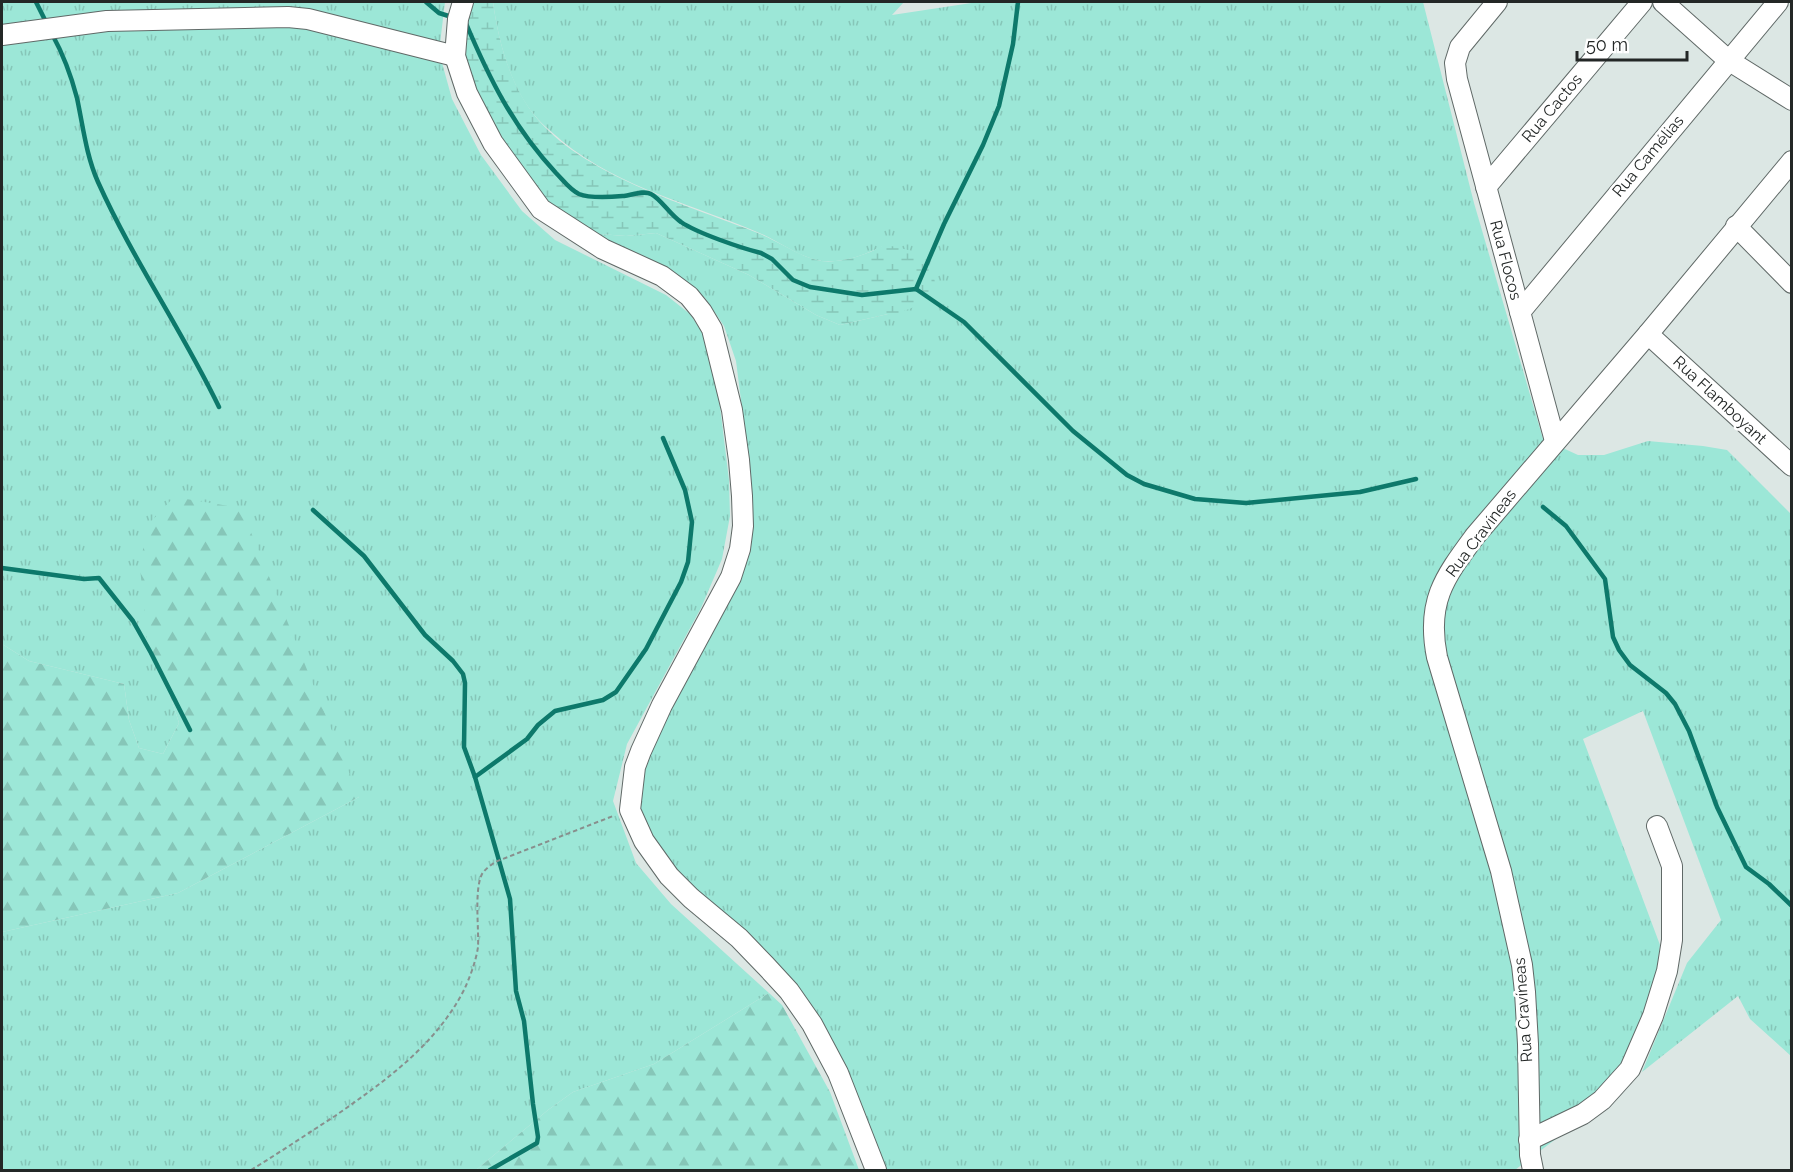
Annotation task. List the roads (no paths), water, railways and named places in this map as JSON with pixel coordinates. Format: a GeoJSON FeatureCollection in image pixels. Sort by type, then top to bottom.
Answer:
{"type":"FeatureCollection","features":[{"type":"Feature","properties":{"kind":"street"},"geometry":{"type":"LineString","coordinates":[[463,2],[458,19],[455,56],[467,93],[493,143],[541,210],[603,249],[662,276],[689,296],[712,329],[732,410],[739,459],[743,516],[740,549],[731,577],[662,705],[641,751],[635,768],[630,810],[644,841],[669,876],[691,898],[739,938],[789,992],[812,1024],[838,1073],[876,1170]]}},
{"type":"Feature","properties":{"kind":"street","name":"Rua Flocos"},"geometry":{"type":"LineString","coordinates":[[1497,2],[1460,47],[1455,63],[1457,80],[1555,441]]}},
{"type":"Feature","properties":{"kind":"street","name":"Rua Cactos"},"geometry":{"type":"LineString","coordinates":[[1486,187],[1642,2]]}},
{"type":"Feature","properties":{"kind":"street"},"geometry":{"type":"LineString","coordinates":[[1663,2],[1728,60],[1791,100]]}},
{"type":"Feature","properties":{"kind":"street","name":"Rua Camélias"},"geometry":{"type":"LineString","coordinates":[[1520,312],[1778,2]]}},
{"type":"Feature","properties":{"kind":"street"},"geometry":{"type":"LineString","coordinates":[[2,35],[106,21],[288,17],[308,19],[455,56]]}},
{"type":"Feature","properties":{"kind":"street","name":"Rua Cravíneas"},"geometry":{"type":"LineString","coordinates":[[1533,1170],[1529,1140],[1528,1044],[1522,965],[1501,871],[1437,657],[1433,638],[1434,608],[1451,568],[1475,536],[1648,334],[1791,160]]}},
{"type":"Feature","properties":{"kind":"street"},"geometry":{"type":"LineString","coordinates":[[1736,226],[1791,283]]}},
{"type":"Feature","properties":{"kind":"street","name":"Rua Flamboyant"},"geometry":{"type":"LineString","coordinates":[[1648,334],[1791,466]]}},
{"type":"Feature","properties":{"kind":"street"},"geometry":{"type":"LineString","coordinates":[[1529,1140],[1582,1114],[1602,1100],[1630,1069],[1653,1016],[1667,971],[1672,940],[1672,866],[1657,826]]}},
{"type":"Feature","properties":{"kind":"waterway"},"geometry":{"type":"LineString","coordinates":[[36,2],[47,24]]}},
{"type":"Feature","properties":{"kind":"waterway"},"geometry":{"type":"LineString","coordinates":[[426,2],[439,13],[455,18]]}},
{"type":"Feature","properties":{"kind":"waterway"},"geometry":{"type":"LineString","coordinates":[[916,289],[999,106],[1013,44],[1018,2]]}},
{"type":"Feature","properties":{"kind":"waterway"},"geometry":{"type":"LineString","coordinates":[[465,21],[493,82],[515,120],[541,156],[576,192],[589,197],[651,194],[677,219],[688,226],[720,240],[761,253],[772,259],[793,280],[810,287],[862,295],[916,289],[964,322],[1073,431],[1127,475],[1144,484],[1195,499],[1246,503],[1360,492],[1416,479]]}},
{"type":"Feature","properties":{"kind":"waterway"},"geometry":{"type":"LineString","coordinates":[[52,34],[72,81],[88,151],[98,182],[126,239],[219,407]]}},
{"type":"Feature","properties":{"kind":"waterway"},"geometry":{"type":"LineString","coordinates":[[475,777],[527,739],[538,725],[555,711],[603,700],[616,692],[646,649],[681,582],[688,562],[692,522],[685,490],[663,438]]}},
{"type":"Feature","properties":{"kind":"waterway"},"geometry":{"type":"LineString","coordinates":[[1543,507],[1566,526],[1605,579],[1613,637],[1619,650],[1630,665],[1666,693],[1675,704],[1689,731],[1717,807],[1746,867],[1769,884],[1792,906]]}},
{"type":"Feature","properties":{"kind":"waterway"},"geometry":{"type":"LineString","coordinates":[[313,510],[364,556],[425,635],[453,661],[463,674],[465,683],[464,747],[475,777],[510,899],[516,991],[524,1021],[538,1137],[537,1143],[490,1170]]}},
{"type":"Feature","properties":{"kind":"waterway"},"geometry":{"type":"LineString","coordinates":[[2,568],[84,579],[99,578],[133,621],[190,730]]}}]}
